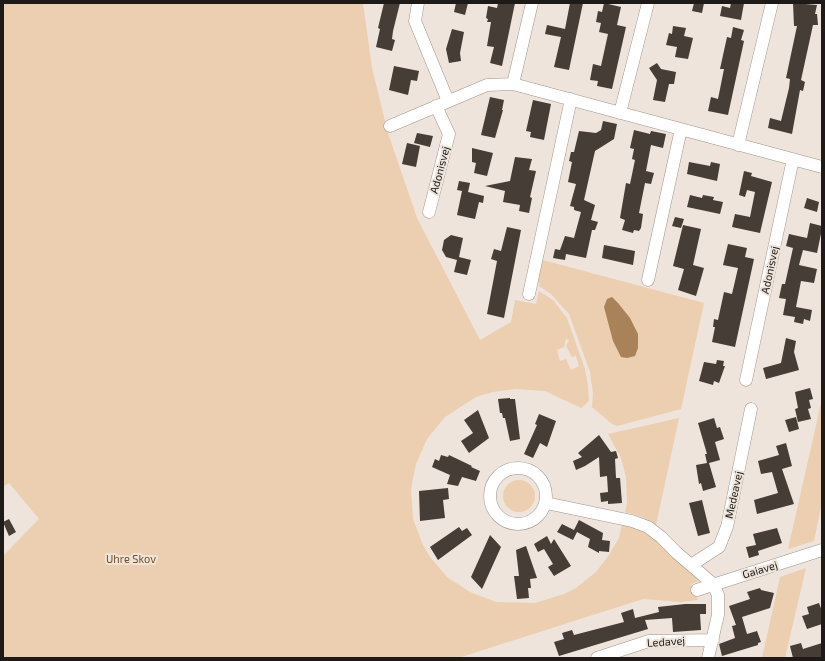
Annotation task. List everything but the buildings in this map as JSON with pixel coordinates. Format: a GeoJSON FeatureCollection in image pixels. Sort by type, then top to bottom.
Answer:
{"type":"FeatureCollection","features":[{"type":"Feature","properties":{"kind":"street"},"geometry":{"type":"LineString","coordinates":[[418,3],[415,20],[448,101]]}},
{"type":"Feature","properties":{"kind":"street"},"geometry":{"type":"LineString","coordinates":[[513,84],[532,3]]}},
{"type":"Feature","properties":{"kind":"street"},"geometry":{"type":"LineString","coordinates":[[620,113],[648,3]]}},
{"type":"Feature","properties":{"kind":"street"},"geometry":{"type":"LineString","coordinates":[[738,144],[772,3]]}},
{"type":"Feature","properties":{"kind":"street"},"geometry":{"type":"LineString","coordinates":[[390,126],[487,85],[513,84],[822,167]]}},
{"type":"Feature","properties":{"kind":"street"},"geometry":{"type":"LineString","coordinates":[[529,294],[571,99]]}},
{"type":"Feature","properties":{"kind":"street","name":"Adonisvej"},"geometry":{"type":"LineString","coordinates":[[429,212],[449,134],[436,106]]}},
{"type":"Feature","properties":{"kind":"street"},"geometry":{"type":"LineString","coordinates":[[648,280],[681,129]]}},
{"type":"Feature","properties":{"kind":"street","name":"Adonisvej"},"geometry":{"type":"LineString","coordinates":[[746,380],[793,159]]}},
{"type":"Feature","properties":{"kind":"street","name":"Medeavej"},"geometry":{"type":"LineString","coordinates":[[691,565],[720,547],[727,527],[751,409]]}},
{"type":"Feature","properties":{"kind":"street"},"geometry":{"type":"LineString","coordinates":[[523,468],[535,474],[543,482],[546,492],[546,503],[540,515],[529,522],[516,525],[504,521],[494,512],[490,499],[491,486],[499,475],[510,469],[523,468]]}},
{"type":"Feature","properties":{"kind":"street"},"geometry":{"type":"LineString","coordinates":[[546,503],[632,521],[648,527],[714,584],[718,594],[718,615],[708,658]]}},
{"type":"Feature","properties":{"kind":"street","name":"Gaiavej"},"geometry":{"type":"LineString","coordinates":[[697,590],[822,550]]}},
{"type":"Feature","properties":{"kind":"street","name":"Ledavej"},"geometry":{"type":"LineString","coordinates":[[597,658],[649,641],[713,640]]}},
{"type":"Feature","properties":{"kind":"green space","name":"Uhre Skov"},"geometry":{"type":"Polygon","coordinates":[[[3,3],[363,3],[372,68],[388,133],[417,218],[480,340],[511,322],[515,300],[536,304],[539,291],[553,300],[567,318],[585,369],[588,386],[589,401],[581,408],[545,391],[515,389],[493,392],[476,397],[445,417],[427,439],[416,464],[411,490],[413,519],[423,545],[430,557],[447,577],[470,592],[496,602],[535,603],[564,594],[576,588],[596,572],[609,555],[619,538],[622,524],[640,530],[655,538],[676,560],[702,580],[691,584],[698,600],[681,602],[643,599],[458,658],[3,658],[3,556],[39,519],[9,483],[3,487],[3,3]],[[566,339],[564,347],[557,350],[560,361],[566,359],[571,370],[579,366],[576,356],[572,357],[566,346],[569,340],[566,339]]]}},
{"type":"Feature","properties":{"kind":"green space"},"geometry":{"type":"Polygon","coordinates":[[[539,259],[704,303],[681,409],[617,426],[612,424],[592,407],[593,394],[590,372],[569,314],[551,294],[539,286],[540,283],[534,282],[539,259]]]}},
{"type":"Feature","properties":{"kind":"green space"},"geometry":{"type":"Polygon","coordinates":[[[822,399],[822,502],[814,541],[788,549],[822,399]]]}},
{"type":"Feature","properties":{"kind":"green space"},"geometry":{"type":"Polygon","coordinates":[[[679,418],[656,525],[640,516],[625,512],[627,503],[626,477],[621,458],[608,434],[679,418]]]}},
{"type":"Feature","properties":{"kind":"green space"},"geometry":{"type":"Polygon","coordinates":[[[516,480],[522,480],[532,487],[535,496],[534,502],[528,509],[522,512],[516,512],[506,505],[503,499],[503,493],[510,483],[516,480]]]}},
{"type":"Feature","properties":{"kind":"green space"},"geometry":{"type":"Polygon","coordinates":[[[806,568],[785,658],[762,658],[780,577],[806,568]]]}},
{"type":"Feature","properties":{"kind":"shaded area"},"geometry":{"type":"Polygon","coordinates":[[[612,297],[630,318],[638,334],[638,348],[635,356],[627,358],[621,357],[613,341],[604,307],[607,299],[612,297]]]}}]}
